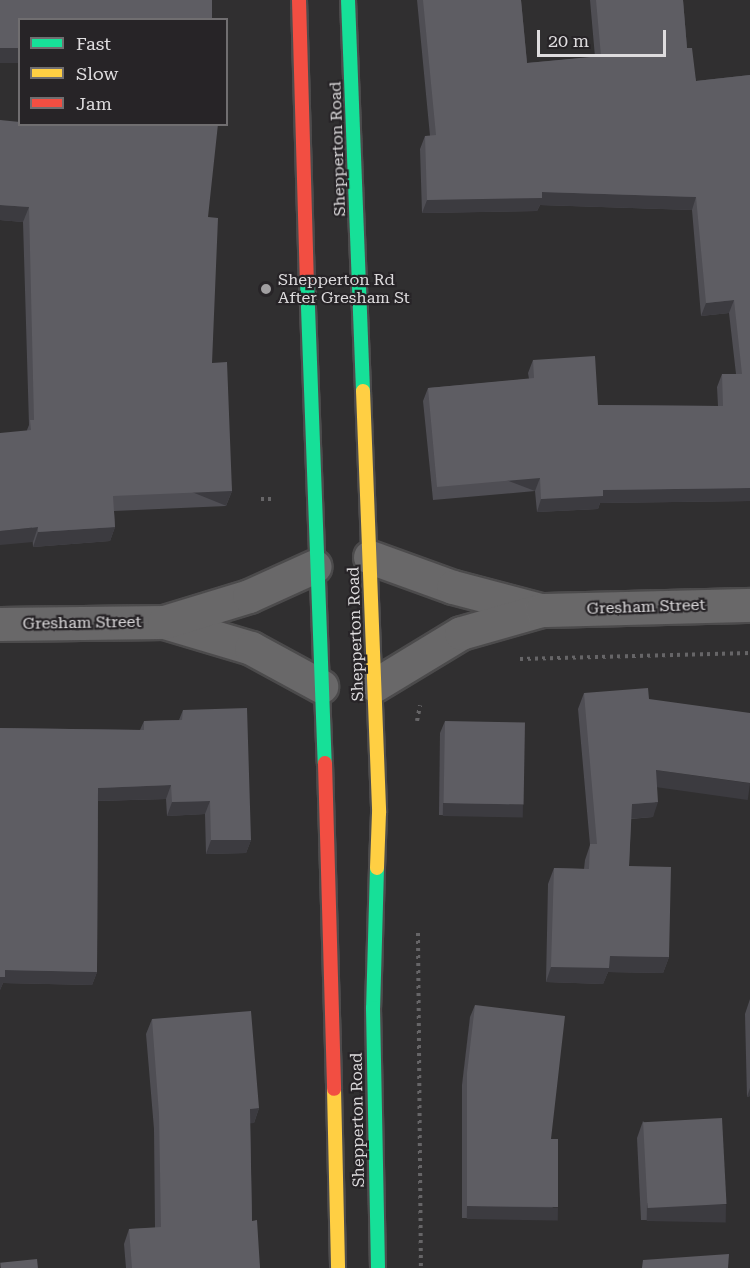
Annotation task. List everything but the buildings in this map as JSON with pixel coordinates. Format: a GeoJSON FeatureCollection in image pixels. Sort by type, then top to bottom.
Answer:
{"type":"FeatureCollection","features":[{"type":"Feature","properties":{"kind":"highway","name":"Shepperton Road"},"geometry":{"type":"LineString","coordinates":[[299,0],[315,566],[327,813],[338,1268]]}},
{"type":"Feature","properties":{"kind":"highway","name":"Shepperton Road"},"geometry":{"type":"LineString","coordinates":[[348,0],[379,813],[373,1008],[378,1268]]}},
{"type":"Feature","properties":{"kind":"street","name":"Gresham Street"},"geometry":{"type":"LineString","coordinates":[[370,557],[453,587],[542,610]]}},
{"type":"Feature","properties":{"kind":"street","name":"Gresham Street"},"geometry":{"type":"LineString","coordinates":[[0,624],[164,622],[249,596],[315,566]]}},
{"type":"Feature","properties":{"kind":"street","name":"Gresham Street"},"geometry":{"type":"LineString","coordinates":[[375,685],[461,633],[542,610],[750,604]]}},
{"type":"Feature","properties":{"kind":"street","name":"Gresham Street"},"geometry":{"type":"LineString","coordinates":[[164,622],[250,648],[321,686]]}},
{"type":"Feature","properties":{"kind":"path"},"geometry":{"type":"LineString","coordinates":[[511,660],[750,653]]}},
{"type":"Feature","properties":{"kind":"path"},"geometry":{"type":"LineString","coordinates":[[417,724],[420,706],[427,698]]}},
{"type":"Feature","properties":{"kind":"path"},"geometry":{"type":"LineString","coordinates":[[417,924],[421,1268]]}},
{"type":"Feature","properties":{"kind":"traffic: fast"},"geometry":{"type":"LineString","coordinates":[[348,0],[363,391]]}},
{"type":"Feature","properties":{"kind":"traffic: fast"},"geometry":{"type":"LineString","coordinates":[[307,280],[325,763]]}},
{"type":"Feature","properties":{"kind":"traffic: fast"},"geometry":{"type":"LineString","coordinates":[[377,868],[373,1008],[378,1268]]}},
{"type":"Feature","properties":{"kind":"traffic: slow"},"geometry":{"type":"LineString","coordinates":[[363,391],[379,813],[377,868]]}},
{"type":"Feature","properties":{"kind":"traffic: slow"},"geometry":{"type":"LineString","coordinates":[[334,1089],[338,1268]]}},
{"type":"Feature","properties":{"kind":"traffic: jam"},"geometry":{"type":"LineString","coordinates":[[299,0],[307,280]]}},
{"type":"Feature","properties":{"kind":"traffic: jam"},"geometry":{"type":"LineString","coordinates":[[325,763],[334,1089]]}},
{"type":"Feature","properties":{"kind":"place","name":"Shepperton Rd After Gresham St"},"geometry":{"type":"Point","coordinates":[266,289]}}]}
